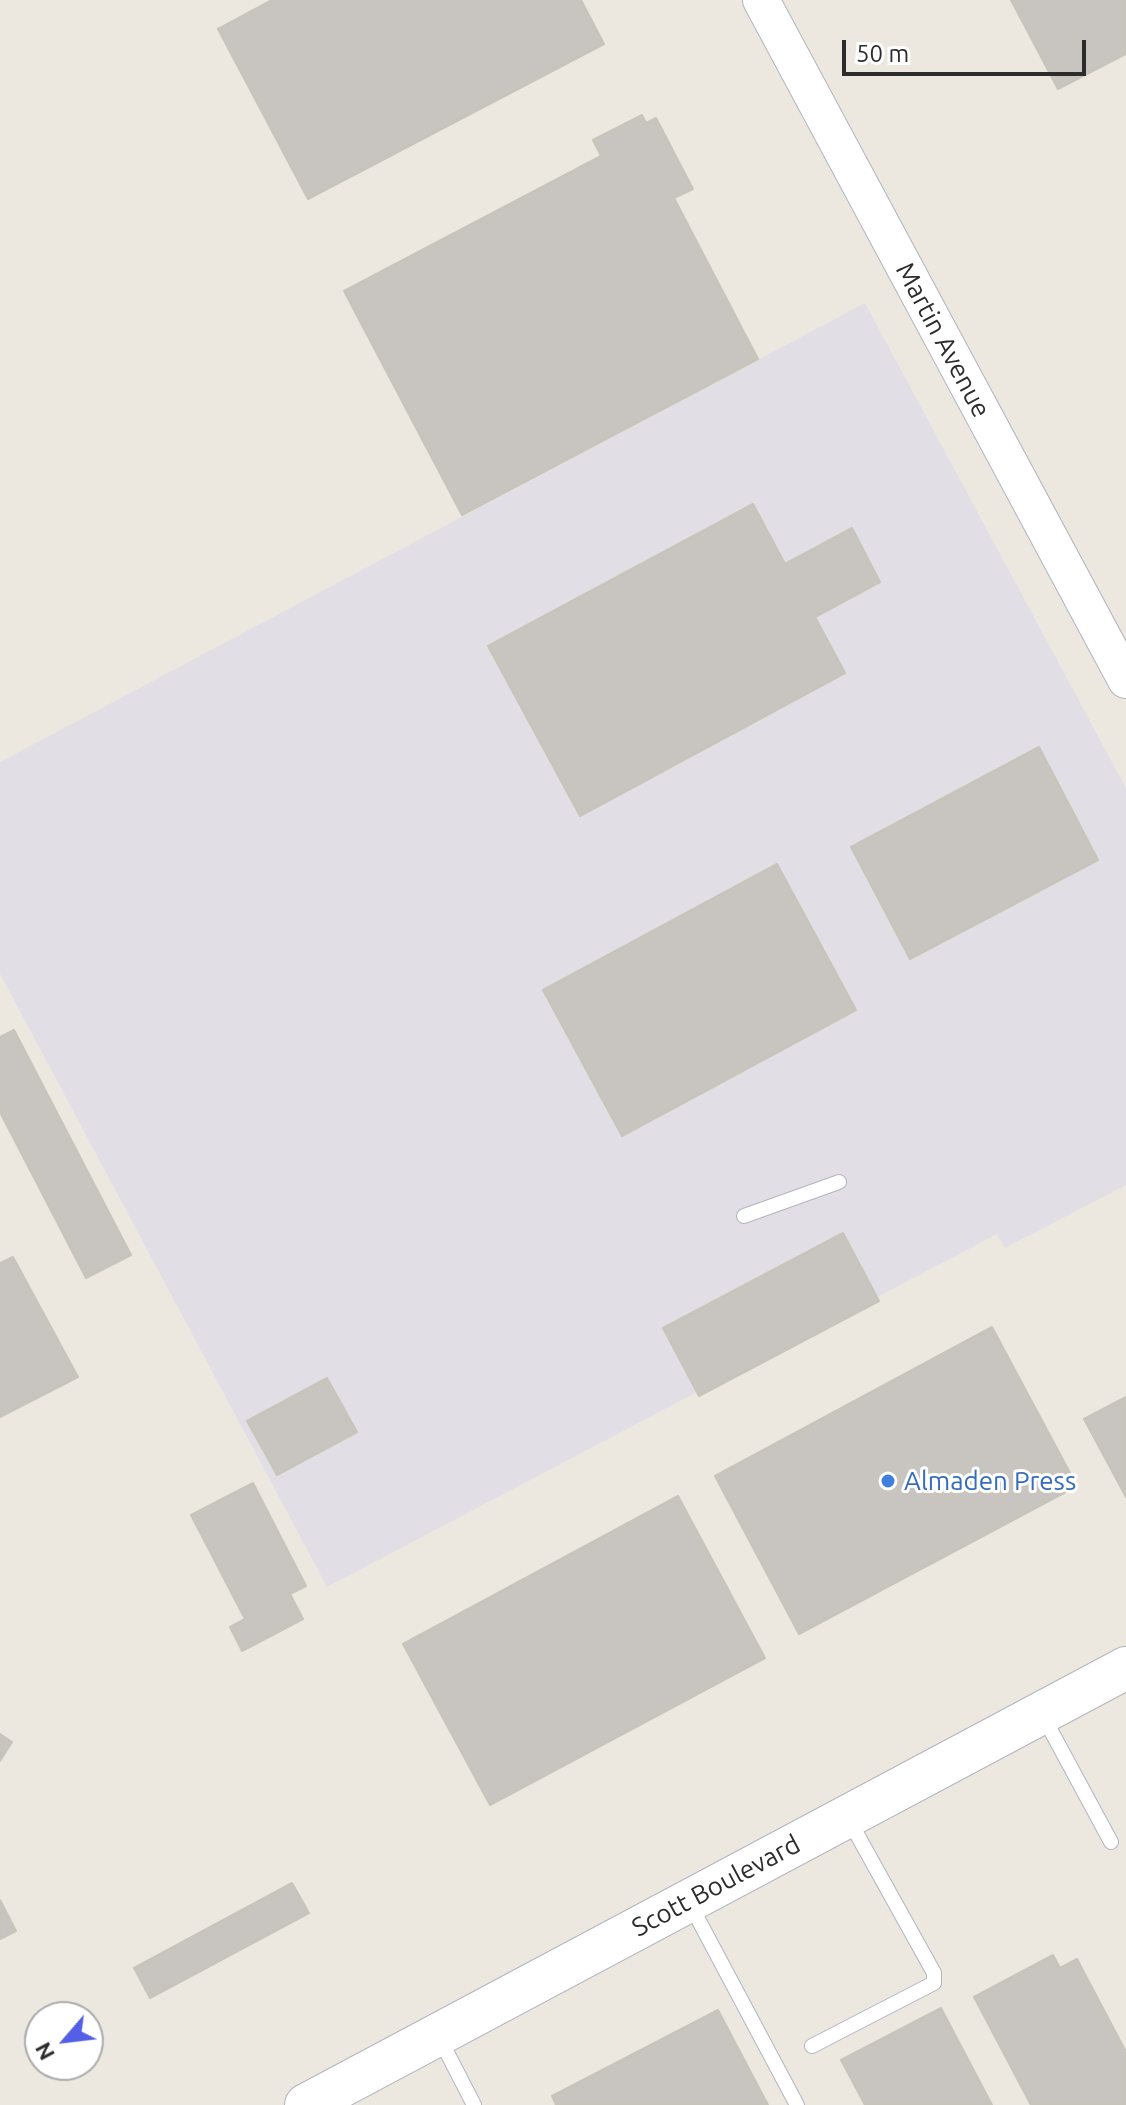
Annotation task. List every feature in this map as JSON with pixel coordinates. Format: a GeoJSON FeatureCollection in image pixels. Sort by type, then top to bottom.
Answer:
{"type":"FeatureCollection","features":[{"type":"Feature","properties":{"kind":"main road","name":"Scott Boulevard"},"geometry":{"type":"LineString","coordinates":[[306,2105],[1126,1668]]}},
{"type":"Feature","properties":{"kind":"street","name":"Martin Avenue"},"geometry":{"type":"LineString","coordinates":[[761,0],[1126,680]]}},
{"type":"Feature","properties":{"kind":"lane"},"geometry":{"type":"LineString","coordinates":[[744,1216],[839,1182]]}},
{"type":"Feature","properties":{"kind":"lane"},"geometry":{"type":"LineString","coordinates":[[1041,1713],[1111,1842]]}},
{"type":"Feature","properties":{"kind":"lane"},"geometry":{"type":"LineString","coordinates":[[812,2046],[934,1983],[934,1973],[847,1816]]}},
{"type":"Feature","properties":{"kind":"lane"},"geometry":{"type":"LineString","coordinates":[[688,1901],[797,2105]]}},
{"type":"Feature","properties":{"kind":"lane"},"geometry":{"type":"LineString","coordinates":[[438,2035],[474,2105]]}},
{"type":"Feature","properties":{"kind":"shaded area"},"geometry":{"type":"Polygon","coordinates":[[[865,303],[1126,788],[1126,1185],[1005,1248],[997,1234],[327,1587],[0,974],[0,762],[865,303]]]}},
{"type":"Feature","properties":{"kind":"building"},"geometry":{"type":"Polygon","coordinates":[[[272,0],[581,0],[604,44],[308,199],[218,29],[272,0]]]}},
{"type":"Feature","properties":{"kind":"building"},"geometry":{"type":"Polygon","coordinates":[[[1011,0],[1126,0],[1126,54],[1058,89],[1011,0]]]}},
{"type":"Feature","properties":{"kind":"building"},"geometry":{"type":"Polygon","coordinates":[[[642,115],[646,123],[656,118],[693,189],[674,198],[758,359],[462,515],[344,291],[601,156],[593,140],[642,115]]]}},
{"type":"Feature","properties":{"kind":"building"},"geometry":{"type":"Polygon","coordinates":[[[753,504],[785,564],[852,528],[880,582],[815,617],[845,673],[580,816],[488,646],[753,504]]]}},
{"type":"Feature","properties":{"kind":"building"},"geometry":{"type":"Polygon","coordinates":[[[1039,747],[1098,860],[910,959],[851,847],[1039,747]]]}},
{"type":"Feature","properties":{"kind":"building"},"geometry":{"type":"Polygon","coordinates":[[[777,864],[856,1010],[622,1136],[543,990],[777,864]]]}},
{"type":"Feature","properties":{"kind":"building"},"geometry":{"type":"Polygon","coordinates":[[[14,1030],[131,1255],[86,1278],[0,1112],[0,1037],[14,1030]]]}},
{"type":"Feature","properties":{"kind":"building"},"geometry":{"type":"Polygon","coordinates":[[[843,1233],[879,1301],[699,1396],[663,1328],[843,1233]]]}},
{"type":"Feature","properties":{"kind":"building"},"geometry":{"type":"Polygon","coordinates":[[[13,1257],[78,1377],[0,1417],[0,1263],[13,1257]]]}},
{"type":"Feature","properties":{"kind":"building"},"geometry":{"type":"Polygon","coordinates":[[[992,1327],[1077,1486],[799,1634],[715,1476],[992,1327]]]}},
{"type":"Feature","properties":{"kind":"building"},"geometry":{"type":"Polygon","coordinates":[[[327,1378],[357,1432],[277,1475],[247,1421],[327,1378]]]}},
{"type":"Feature","properties":{"kind":"building"},"geometry":{"type":"Polygon","coordinates":[[[1126,1397],[1126,1497],[1084,1419],[1126,1397]]]}},
{"type":"Feature","properties":{"kind":"building"},"geometry":{"type":"Polygon","coordinates":[[[253,1483],[306,1586],[290,1594],[303,1619],[242,1651],[230,1627],[245,1619],[191,1515],[253,1483]]]}},
{"type":"Feature","properties":{"kind":"building"},"geometry":{"type":"Polygon","coordinates":[[[678,1496],[765,1658],[490,1805],[403,1644],[678,1496]]]}},
{"type":"Feature","properties":{"kind":"building"},"geometry":{"type":"Polygon","coordinates":[[[0,1734],[12,1742],[0,1761],[0,1734]]]}},
{"type":"Feature","properties":{"kind":"building"},"geometry":{"type":"Polygon","coordinates":[[[292,1883],[309,1913],[150,1998],[134,1968],[292,1883]]]}},
{"type":"Feature","properties":{"kind":"building"},"geometry":{"type":"Polygon","coordinates":[[[0,1900],[16,1931],[0,1939],[0,1900]]]}},
{"type":"Feature","properties":{"kind":"building"},"geometry":{"type":"Polygon","coordinates":[[[1053,1955],[1060,1968],[1077,1959],[1126,2052],[1126,2105],[1031,2105],[974,1997],[1053,1955]]]}},
{"type":"Feature","properties":{"kind":"building"},"geometry":{"type":"Polygon","coordinates":[[[941,2008],[992,2105],[865,2105],[841,2060],[941,2008]]]}},
{"type":"Feature","properties":{"kind":"building"},"geometry":{"type":"Polygon","coordinates":[[[718,2010],[768,2105],[556,2105],[552,2096],[718,2010]]]}},
{"type":"Feature","properties":{"kind":"place","name":"Almaden Press"},"geometry":{"type":"Point","coordinates":[888,1481]}}]}
